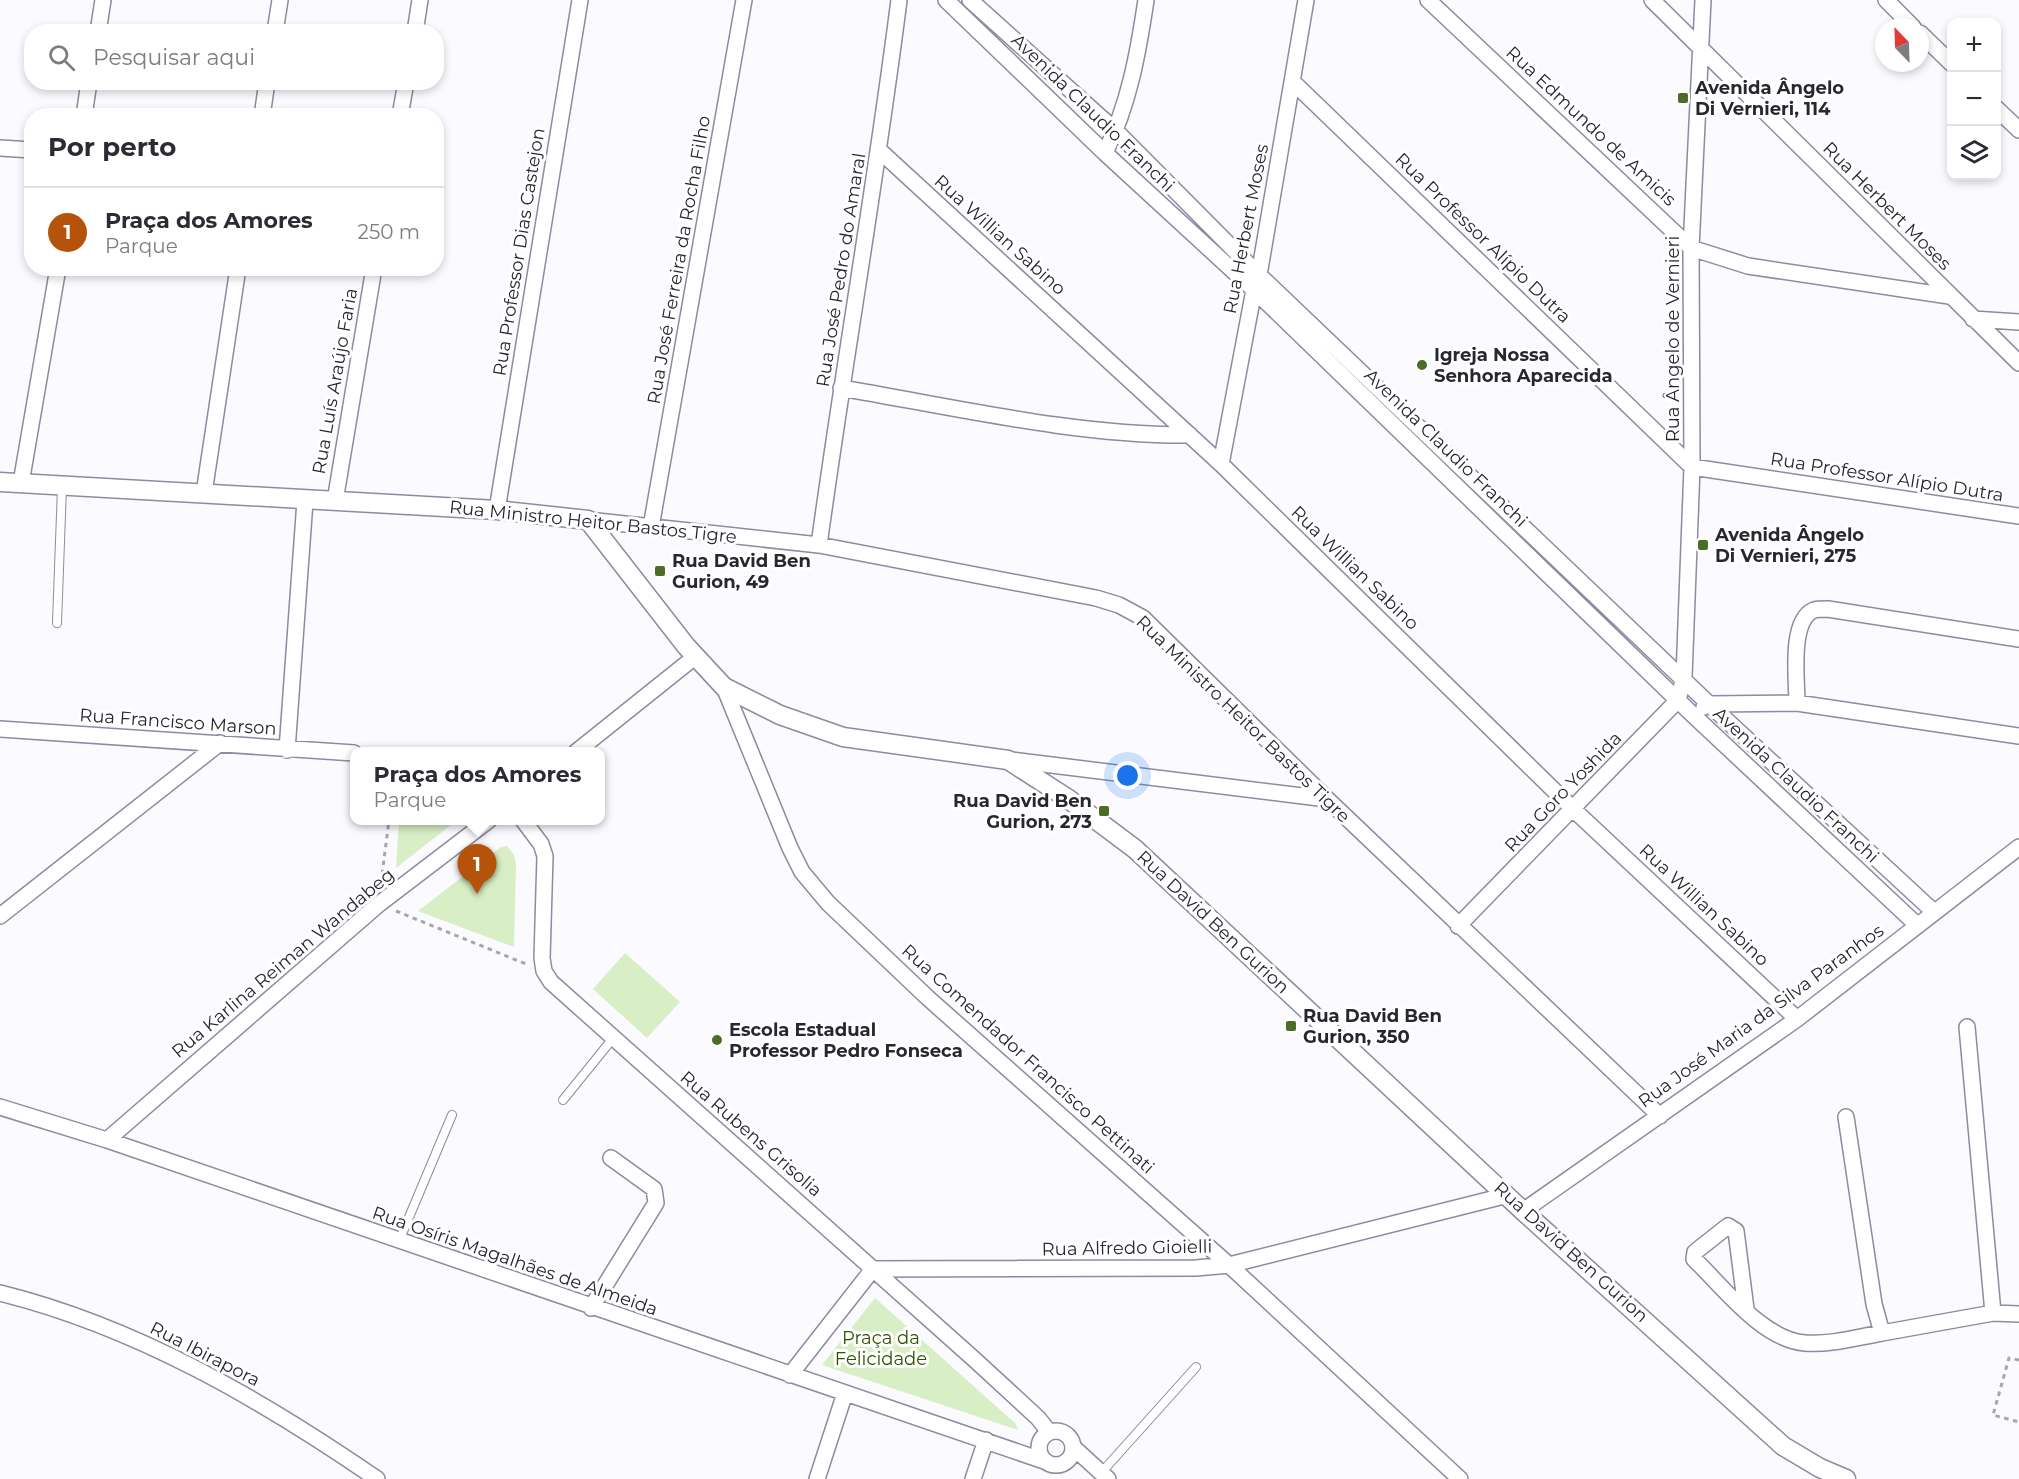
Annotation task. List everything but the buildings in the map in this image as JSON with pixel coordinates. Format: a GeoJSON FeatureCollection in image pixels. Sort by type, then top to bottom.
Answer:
{"type":"FeatureCollection","features":[{"type":"Feature","properties":{"kind":"street"},"geometry":{"type":"LineString","coordinates":[[99,24],[103,0]]}},
{"type":"Feature","properties":{"kind":"street"},"geometry":{"type":"LineString","coordinates":[[276,24],[280,0]]}},
{"type":"Feature","properties":{"kind":"street"},"geometry":{"type":"LineString","coordinates":[[416,24],[420,0]]}},
{"type":"Feature","properties":{"kind":"street","name":"Rua Professor Dias Castejon"},"geometry":{"type":"LineString","coordinates":[[497,510],[580,0]]}},
{"type":"Feature","properties":{"kind":"street","name":"Rua José Ferreira da Rocha Filho"},"geometry":{"type":"LineString","coordinates":[[651,527],[744,0]]}},
{"type":"Feature","properties":{"kind":"street","name":"Rua José Pedro do Amaral"},"geometry":{"type":"LineString","coordinates":[[819,545],[841,388],[880,151],[899,0]]}},
{"type":"Feature","properties":{"kind":"street","name":"Avenida Claudio Franchi"},"geometry":{"type":"LineString","coordinates":[[946,0],[1105,153],[1257,282],[1934,912]]}},
{"type":"Feature","properties":{"kind":"street"},"geometry":{"type":"LineString","coordinates":[[1105,153],[1116,131],[1134,77],[1146,0]]}},
{"type":"Feature","properties":{"kind":"street","name":"Rua Herbert Moses"},"geometry":{"type":"LineString","coordinates":[[1221,464],[1257,282],[1306,0]]}},
{"type":"Feature","properties":{"kind":"street","name":"Rua Edmundo de Amicis"},"geometry":{"type":"LineString","coordinates":[[1428,0],[1691,248],[1748,266],[1950,296]]}},
{"type":"Feature","properties":{"kind":"street","name":"Rua Herbert Moses"},"geometry":{"type":"LineString","coordinates":[[1652,0],[2019,363]]}},
{"type":"Feature","properties":{"kind":"street","name":"Rua Ângelo de Vernieri"},"geometry":{"type":"LineString","coordinates":[[1683,677],[1692,467],[1691,248],[1703,0]]}},
{"type":"Feature","properties":{"kind":"street"},"geometry":{"type":"LineString","coordinates":[[1886,0],[1904,18]]}},
{"type":"Feature","properties":{"kind":"street"},"geometry":{"type":"LineString","coordinates":[[978,3],[979,31]]}},
{"type":"Feature","properties":{"kind":"street","name":"Avenida Claudio Franchi"},"geometry":{"type":"LineString","coordinates":[[978,3],[1116,131],[1257,282],[1694,716],[1917,925]]}},
{"type":"Feature","properties":{"kind":"street"},"geometry":{"type":"LineString","coordinates":[[1929,42],[1947,59]]}},
{"type":"Feature","properties":{"kind":"street","name":"Rua Professor Alípio Dutra"},"geometry":{"type":"LineString","coordinates":[[1293,82],[1692,467],[2019,516]]}},
{"type":"Feature","properties":{"kind":"street"},"geometry":{"type":"LineString","coordinates":[[85,108],[88,90]]}},
{"type":"Feature","properties":{"kind":"street"},"geometry":{"type":"LineString","coordinates":[[263,108],[266,90]]}},
{"type":"Feature","properties":{"kind":"street"},"geometry":{"type":"LineString","coordinates":[[401,108],[405,90]]}},
{"type":"Feature","properties":{"kind":"street"},"geometry":{"type":"LineString","coordinates":[[2001,113],[2019,130]]}},
{"type":"Feature","properties":{"kind":"street"},"geometry":{"type":"LineString","coordinates":[[0,148],[24,150]]}},
{"type":"Feature","properties":{"kind":"street","name":"Rua Willian Sabino"},"geometry":{"type":"LineString","coordinates":[[880,151],[1221,464],[1574,810],[1797,1019]]}},
{"type":"Feature","properties":{"kind":"street"},"geometry":{"type":"LineString","coordinates":[[21,483],[57,276]]}},
{"type":"Feature","properties":{"kind":"street"},"geometry":{"type":"LineString","coordinates":[[204,493],[237,276]]}},
{"type":"Feature","properties":{"kind":"street","name":"Rua Luís Araújo Faria"},"geometry":{"type":"LineString","coordinates":[[335,501],[373,276]]}},
{"type":"Feature","properties":{"kind":"street"},"geometry":{"type":"LineString","coordinates":[[1972,319],[2019,322]]}},
{"type":"Feature","properties":{"kind":"street"},"geometry":{"type":"LineString","coordinates":[[841,388],[1101,431],[1145,435],[1190,435]]}},
{"type":"Feature","properties":{"kind":"street","name":"Rua Ministro Heitor Bastos Tigre"},"geometry":{"type":"LineString","coordinates":[[0,482],[305,501],[497,510],[819,545],[1096,598],[1119,605],[1143,618],[1458,926],[1660,1116]]}},
{"type":"Feature","properties":{"kind":"street"},"geometry":{"type":"LineString","coordinates":[[287,750],[305,501]]}},
{"type":"Feature","properties":{"kind":"street","name":"Rua David Ben Gurion"},"geometry":{"type":"LineString","coordinates":[[588,520],[696,656],[724,687],[780,715],[843,737],[1008,760],[1066,798],[1135,849],[1523,1211],[1783,1446],[1820,1468],[1846,1479]]}},
{"type":"Feature","properties":{"kind":"street"},"geometry":{"type":"LineString","coordinates":[[1797,703],[1796,637],[1803,618],[1813,610],[1828,609],[2019,639]]}},
{"type":"Feature","properties":{"kind":"street"},"geometry":{"type":"LineString","coordinates":[[582,747],[696,656]]}},
{"type":"Feature","properties":{"kind":"street"},"geometry":{"type":"LineString","coordinates":[[1678,700],[1683,677]]}},
{"type":"Feature","properties":{"kind":"street","name":"Rua Comendador Francisco Pettinati"},"geometry":{"type":"LineString","coordinates":[[724,687],[790,848],[812,885],[937,1005],[1229,1265],[1460,1479]]}},
{"type":"Feature","properties":{"kind":"street","name":"Rua Goro Yoshida"},"geometry":{"type":"LineString","coordinates":[[1458,926],[1574,810],[1678,700]]}},
{"type":"Feature","properties":{"kind":"street"},"geometry":{"type":"LineString","coordinates":[[1694,716],[1709,704],[1797,703],[2019,736]]}},
{"type":"Feature","properties":{"kind":"street","name":"Rua Francisco Marson"},"geometry":{"type":"LineString","coordinates":[[0,729],[350,753]]}},
{"type":"Feature","properties":{"kind":"street"},"geometry":{"type":"LineString","coordinates":[[0,916],[220,743]]}},
{"type":"Feature","properties":{"kind":"street"},"geometry":{"type":"LineString","coordinates":[[1008,760],[1327,799]]}},
{"type":"Feature","properties":{"kind":"street","name":"Rua Karlina Reiman Wandabeg"},"geometry":{"type":"LineString","coordinates":[[107,1140],[379,904],[482,825]]}},
{"type":"Feature","properties":{"kind":"street"},"geometry":{"type":"LineString","coordinates":[[527,825],[541,844],[545,856],[542,951],[544,971]]}},
{"type":"Feature","properties":{"kind":"street","name":"Rua José Maria da Silva Paranhos"},"geometry":{"type":"LineString","coordinates":[[1523,1211],[1797,1019],[2019,847]]}},
{"type":"Feature","properties":{"kind":"street","name":"Rua Rubens Grisolia"},"geometry":{"type":"LineString","coordinates":[[544,971],[551,982],[983,1367],[1038,1418],[1049,1432]]}},
{"type":"Feature","properties":{"kind":"street"},"geometry":{"type":"LineString","coordinates":[[1967,1027],[1993,1313]]}},
{"type":"Feature","properties":{"kind":"street","name":"Rua Osíris Magalhães de Almeida"},"geometry":{"type":"LineString","coordinates":[[0,1107],[107,1140],[845,1394],[1104,1477]]}},
{"type":"Feature","properties":{"kind":"street"},"geometry":{"type":"LineString","coordinates":[[1846,1118],[1874,1304],[1882,1333]]}},
{"type":"Feature","properties":{"kind":"street"},"geometry":{"type":"LineString","coordinates":[[591,1308],[656,1203],[654,1189],[611,1158]]}},
{"type":"Feature","properties":{"kind":"street","name":"Rua Alfredo Gioielli"},"geometry":{"type":"LineString","coordinates":[[873,1269],[1185,1268],[1229,1265],[1508,1195]]}},
{"type":"Feature","properties":{"kind":"street"},"geometry":{"type":"LineString","coordinates":[[1746,1309],[1736,1231],[1728,1226],[1695,1252],[1694,1259],[1768,1332],[1802,1343],[1820,1344],[1993,1313],[2019,1314]]}},
{"type":"Feature","properties":{"kind":"street"},"geometry":{"type":"LineString","coordinates":[[790,1375],[873,1269]]}},
{"type":"Feature","properties":{"kind":"street","name":"Rua Ibirapora"},"geometry":{"type":"LineString","coordinates":[[0,1293],[108,1328],[179,1361],[303,1428],[377,1479]]}},
{"type":"Feature","properties":{"kind":"street"},"geometry":{"type":"LineString","coordinates":[[817,1479],[845,1394]]}},
{"type":"Feature","properties":{"kind":"street"},"geometry":{"type":"LineString","coordinates":[[1073,1446],[1069,1459],[1046,1458],[1039,1442],[1049,1432],[1062,1432],[1104,1477]]}},
{"type":"Feature","properties":{"kind":"street"},"geometry":{"type":"LineString","coordinates":[[973,1479],[986,1440]]}},
{"type":"Feature","properties":{"kind":"lane"},"geometry":{"type":"LineString","coordinates":[[57,623],[62,485]]}},
{"type":"Feature","properties":{"kind":"lane"},"geometry":{"type":"LineString","coordinates":[[563,1100],[614,1037]]}},
{"type":"Feature","properties":{"kind":"lane"},"geometry":{"type":"LineString","coordinates":[[399,1241],[452,1115]]}},
{"type":"Feature","properties":{"kind":"lane"},"geometry":{"type":"LineString","coordinates":[[1104,1477],[1196,1367]]}},
{"type":"Feature","properties":{"kind":"path"},"geometry":{"type":"LineString","coordinates":[[388,825],[379,904],[544,971]]}},
{"type":"Feature","properties":{"kind":"path"},"geometry":{"type":"LineString","coordinates":[[2019,1360],[2009,1358],[1993,1415],[2019,1422]]}},
{"type":"Feature","properties":{"kind":"green space"},"geometry":{"type":"Polygon","coordinates":[[[399,825],[451,825],[396,868],[399,825]]]}},
{"type":"Feature","properties":{"kind":"green space"},"geometry":{"type":"Polygon","coordinates":[[[507,846],[514,855],[516,864],[514,947],[418,911],[501,847],[507,846]]]}},
{"type":"Feature","properties":{"kind":"green space"},"geometry":{"type":"Polygon","coordinates":[[[625,953],[680,1002],[647,1038],[593,989],[625,953]]]}},
{"type":"Feature","properties":{"kind":"green space","name":"Praça da Felicidade"},"geometry":{"type":"Polygon","coordinates":[[[875,1298],[1016,1424],[1018,1430],[822,1365],[875,1298]]]}},
{"type":"Feature","properties":{"kind":"place","name":"Avenida Ângelo Di Vernieri, 114"},"geometry":{"type":"Point","coordinates":[1683,98]}},
{"type":"Feature","properties":{"kind":"place","name":"Igreja Nossa Senhora Aparecida"},"geometry":{"type":"Point","coordinates":[1422,365]}},
{"type":"Feature","properties":{"kind":"place","name":"Avenida Ângelo Di Vernieri, 275"},"geometry":{"type":"Point","coordinates":[1703,545]}},
{"type":"Feature","properties":{"kind":"place","name":"Rua David Ben Gurion, 49"},"geometry":{"type":"Point","coordinates":[660,571]}},
{"type":"Feature","properties":{"kind":"place","name":"Rua David Ben Gurion, 273"},"geometry":{"type":"Point","coordinates":[1104,811]}},
{"type":"Feature","properties":{"kind":"place","name":"Praça dos Amores"},"geometry":{"type":"Point","coordinates":[477,894]}},
{"type":"Feature","properties":{"kind":"place","name":"Rua David Ben Gurion, 350"},"geometry":{"type":"Point","coordinates":[1291,1026]}},
{"type":"Feature","properties":{"kind":"place","name":"Escola Estadual Professor Pedro Fonseca"},"geometry":{"type":"Point","coordinates":[717,1040]}}]}
